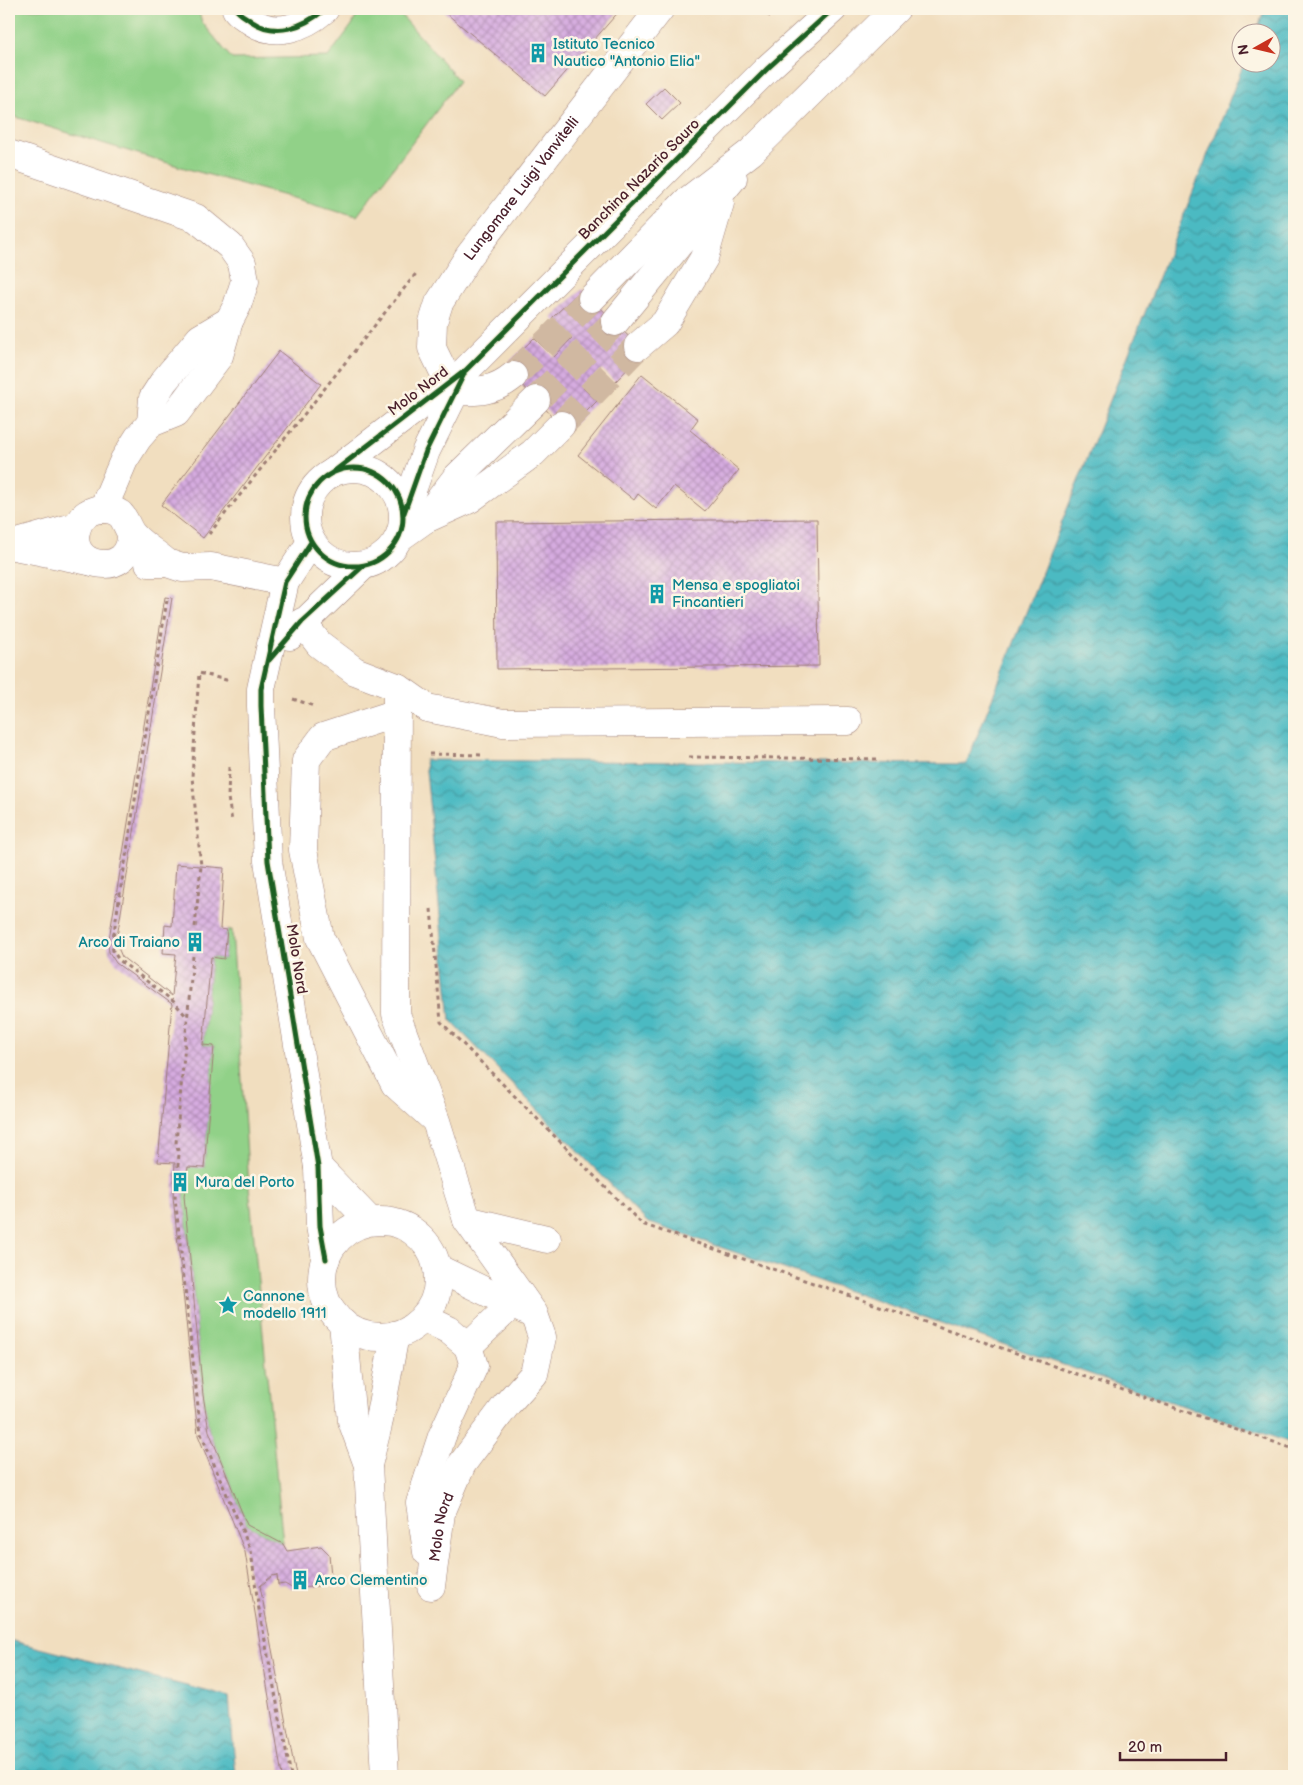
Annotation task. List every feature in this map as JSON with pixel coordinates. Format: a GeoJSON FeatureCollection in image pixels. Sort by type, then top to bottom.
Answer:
{"type":"FeatureCollection","features":[{"type":"Feature","properties":{"kind":"street"},"geometry":{"type":"LineString","coordinates":[[236,9],[262,29],[283,30],[309,22],[325,9]]}},
{"type":"Feature","properties":{"kind":"street","name":"Lungomare Luigi Vanvitelli"},"geometry":{"type":"LineString","coordinates":[[457,381],[432,348],[433,322],[440,302],[469,256],[660,9]]}},
{"type":"Feature","properties":{"kind":"street","name":"Banchina Nazario Sauro"},"geometry":{"type":"LineString","coordinates":[[768,68],[811,9]]}},
{"type":"Feature","properties":{"kind":"street","name":"Banchina Nazario Sauro"},"geometry":{"type":"LineString","coordinates":[[457,381],[768,68],[833,9]]}},
{"type":"Feature","properties":{"kind":"street"},"geometry":{"type":"LineString","coordinates":[[592,298],[686,202],[751,152],[896,9]]}},
{"type":"Feature","properties":{"kind":"street"},"geometry":{"type":"LineString","coordinates":[[615,322],[722,192],[751,152]]}},
{"type":"Feature","properties":{"kind":"street"},"geometry":{"type":"LineString","coordinates":[[9,154],[196,218],[230,246],[242,263],[245,282],[239,300],[228,320],[219,356],[176,413],[151,423],[124,460],[103,509]]}},
{"type":"Feature","properties":{"kind":"street"},"geometry":{"type":"LineString","coordinates":[[638,346],[665,323],[704,258],[722,192]]}},
{"type":"Feature","properties":{"kind":"street"},"geometry":{"type":"LineString","coordinates":[[457,381],[483,392],[503,385],[514,376]]}},
{"type":"Feature","properties":{"kind":"street","name":"Molo Nord"},"geometry":{"type":"LineString","coordinates":[[326,1259],[320,1226],[318,1167],[268,861],[261,689],[286,582],[311,542],[306,527],[305,511],[310,495],[319,482],[457,381]]}},
{"type":"Feature","properties":{"kind":"street","name":"Molo Nord"},"geometry":{"type":"LineString","coordinates":[[268,662],[302,622],[362,566],[378,561],[391,551],[409,523],[426,451],[457,381]]}},
{"type":"Feature","properties":{"kind":"street"},"geometry":{"type":"LineString","coordinates":[[409,523],[536,400]]}},
{"type":"Feature","properties":{"kind":"street"},"geometry":{"type":"LineString","coordinates":[[409,523],[470,499],[532,453],[561,425]]}},
{"type":"Feature","properties":{"kind":"street"},"geometry":{"type":"LineString","coordinates":[[332,473],[347,468],[364,468],[378,474],[391,484],[400,498],[409,523]]}},
{"type":"Feature","properties":{"kind":"street"},"geometry":{"type":"LineString","coordinates":[[103,509],[120,514],[128,524],[130,532],[129,548],[122,557],[102,562],[78,549],[75,540],[77,526],[89,512],[103,509]]}},
{"type":"Feature","properties":{"kind":"street"},"geometry":{"type":"LineString","coordinates":[[10,545],[77,526]]}},
{"type":"Feature","properties":{"kind":"street"},"geometry":{"type":"LineString","coordinates":[[130,532],[175,565]]}},
{"type":"Feature","properties":{"kind":"street"},"geometry":{"type":"LineString","coordinates":[[311,542],[317,550],[332,561],[349,567],[362,566]]}},
{"type":"Feature","properties":{"kind":"street"},"geometry":{"type":"LineString","coordinates":[[10,545],[102,562],[211,567],[286,582]]}},
{"type":"Feature","properties":{"kind":"street"},"geometry":{"type":"LineString","coordinates":[[302,622],[319,644],[354,671],[397,700],[503,723],[848,721]]}},
{"type":"Feature","properties":{"kind":"street","name":"Molo Nord"},"geometry":{"type":"LineString","coordinates":[[436,1121],[395,1084],[320,938],[303,850],[306,760],[323,737],[397,700],[396,1014],[436,1121],[467,1220],[542,1337],[534,1374],[507,1404],[462,1464],[441,1513],[431,1586],[420,1503],[442,1436],[474,1366],[468,1346]]}},
{"type":"Feature","properties":{"kind":"street"},"geometry":{"type":"LineString","coordinates":[[318,1167],[370,1222]]}},
{"type":"Feature","properties":{"kind":"street"},"geometry":{"type":"LineString","coordinates":[[467,1220],[547,1239]]}},
{"type":"Feature","properties":{"kind":"street","name":"Molo Nord"},"geometry":{"type":"LineString","coordinates":[[388,1221],[405,1226],[420,1236],[431,1250],[437,1268],[436,1294],[424,1318],[411,1328],[395,1336],[368,1336],[343,1323],[333,1313],[323,1287],[322,1273],[326,1259],[336,1241],[351,1228],[370,1222],[388,1221]]}},
{"type":"Feature","properties":{"kind":"street"},"geometry":{"type":"LineString","coordinates":[[424,1318],[449,1330],[468,1346],[522,1305],[437,1268]]}},
{"type":"Feature","properties":{"kind":"street","name":"Molo Nord"},"geometry":{"type":"LineString","coordinates":[[343,1323],[352,1422],[368,1465]]}},
{"type":"Feature","properties":{"kind":"street","name":"Molo Nord"},"geometry":{"type":"LineString","coordinates":[[385,1776],[368,1465],[378,1425],[395,1336]]}},
{"type":"Feature","properties":{"kind":"path"},"geometry":{"type":"LineString","coordinates":[[167,600],[112,944],[119,960],[173,1001],[187,1017]]}},
{"type":"Feature","properties":{"kind":"path"},"geometry":{"type":"LineString","coordinates":[[195,927],[201,866],[192,777],[199,673]]}},
{"type":"Feature","properties":{"kind":"path"},"geometry":{"type":"LineString","coordinates":[[428,754],[487,755]]}},
{"type":"Feature","properties":{"kind":"path"},"geometry":{"type":"LineString","coordinates":[[684,757],[881,759]]}},
{"type":"Feature","properties":{"kind":"path"},"geometry":{"type":"LineString","coordinates":[[430,903],[441,1022],[642,1224],[1294,1450]]}},
{"type":"Feature","properties":{"kind":"path"},"geometry":{"type":"LineString","coordinates":[[193,956],[176,1143],[179,1154],[175,1197],[201,1434],[251,1550],[258,1604],[290,1776]]}},
{"type":"Feature","properties":{"kind":"green space"},"geometry":{"type":"Polygon","coordinates":[[[9,9],[198,9],[202,22],[232,59],[328,57],[352,25],[360,9],[396,9],[459,81],[357,216],[188,169],[9,115],[9,9]]]}},
{"type":"Feature","properties":{"kind":"green space"},"geometry":{"type":"Polygon","coordinates":[[[227,930],[232,930],[249,1186],[283,1544],[247,1525],[209,1431],[203,1395],[184,1196],[188,1167],[204,1167],[214,1046],[203,1045],[211,957],[224,959],[227,930]]]}},
{"type":"Feature","properties":{"kind":"water"},"geometry":{"type":"Polygon","coordinates":[[[1265,9],[1294,9],[1294,1444],[647,1222],[450,1020],[425,760],[966,764],[1240,72],[1280,72],[1280,22],[1260,22],[1265,9]]]}},
{"type":"Feature","properties":{"kind":"water"},"geometry":{"type":"Polygon","coordinates":[[[9,1640],[229,1697],[236,1776],[9,1776],[9,1640]]]}},
{"type":"Feature","properties":{"kind":"building","name":"Istituto Tecnico Nautico \"Antonio Elia\""},"geometry":{"type":"Polygon","coordinates":[[[441,9],[621,9],[545,96],[441,9]]]}},
{"type":"Feature","properties":{"kind":"building"},"geometry":{"type":"Polygon","coordinates":[[[755,9],[774,9],[770,17],[755,9]]]}},
{"type":"Feature","properties":{"kind":"building"},"geometry":{"type":"Polygon","coordinates":[[[664,87],[680,103],[662,120],[646,104],[664,87]]]}},
{"type":"Feature","properties":{"kind":"building"},"geometry":{"type":"Polygon","coordinates":[[[582,289],[644,352],[615,382],[602,369],[583,388],[597,401],[567,431],[504,367],[534,338],[554,357],[572,338],[552,318],[582,289]]]}},
{"type":"Feature","properties":{"kind":"building"},"geometry":{"type":"Polygon","coordinates":[[[279,351],[321,384],[203,538],[161,505],[279,351]]]}},
{"type":"Feature","properties":{"kind":"building"},"geometry":{"type":"Polygon","coordinates":[[[642,374],[698,419],[690,430],[739,470],[705,511],[674,486],[656,509],[638,494],[634,500],[578,455],[642,374]]]}},
{"type":"Feature","properties":{"kind":"building","name":"Mensa e spogliatoi Fincantieri"},"geometry":{"type":"Polygon","coordinates":[[[817,519],[819,666],[497,669],[496,522],[817,519]]]}},
{"type":"Feature","properties":{"kind":"building","name":"Mura del Porto"},"geometry":{"type":"Polygon","coordinates":[[[165,597],[172,598],[116,943],[122,957],[172,996],[176,954],[163,953],[165,925],[172,926],[176,864],[224,868],[220,929],[227,930],[224,959],[211,957],[203,1045],[214,1046],[204,1168],[188,1167],[184,1196],[203,1395],[209,1431],[247,1525],[283,1544],[287,1551],[321,1546],[329,1554],[331,1576],[325,1577],[318,1586],[293,1589],[285,1584],[278,1585],[277,1575],[272,1576],[260,1586],[296,1776],[282,1776],[245,1552],[198,1435],[173,1197],[175,1163],[158,1162],[172,1004],[116,963],[109,952],[108,945],[165,597]]]}},
{"type":"Feature","properties":{"kind":"tunnel"},"geometry":{"type":"LineString","coordinates":[[513,376],[592,298]]}},
{"type":"Feature","properties":{"kind":"tunnel"},"geometry":{"type":"LineString","coordinates":[[536,400],[615,322]]}},
{"type":"Feature","properties":{"kind":"tunnel"},"geometry":{"type":"LineString","coordinates":[[561,425],[638,346]]}},
{"type":"Feature","properties":{"kind":"cycle path"},"geometry":{"type":"LineString","coordinates":[[236,9],[251,21],[270,29],[290,28],[299,25],[325,9]]}},
{"type":"Feature","properties":{"kind":"cycle path"},"geometry":{"type":"LineString","coordinates":[[332,473],[466,370],[768,68],[833,9]]}},
{"type":"Feature","properties":{"kind":"cycle path"},"geometry":{"type":"LineString","coordinates":[[404,513],[426,451],[464,374]]}},
{"type":"Feature","properties":{"kind":"cycle path"},"geometry":{"type":"LineString","coordinates":[[354,468],[373,471],[389,482],[400,498],[403,517],[400,536],[389,552],[373,563],[354,566],[335,563],[319,552],[308,536],[305,517],[308,498],[319,482],[335,471],[354,468]]}},
{"type":"Feature","properties":{"kind":"cycle path"},"geometry":{"type":"LineString","coordinates":[[311,542],[285,582],[261,689],[261,706],[268,861],[318,1167],[320,1226],[326,1259]]}},
{"type":"Feature","properties":{"kind":"cycle path"},"geometry":{"type":"LineString","coordinates":[[269,660],[302,622],[362,567]]}},
{"type":"Feature","properties":{"kind":"place","name":"Istituto Tecnico Nautico \"Antonio Elia\""},"geometry":{"type":"Point","coordinates":[538,53]}},
{"type":"Feature","properties":{"kind":"place","name":"Mensa e spogliatoi Fincantieri"},"geometry":{"type":"Point","coordinates":[657,594]}},
{"type":"Feature","properties":{"kind":"place","name":"Arco di Traiano"},"geometry":{"type":"Point","coordinates":[195,942]}},
{"type":"Feature","properties":{"kind":"place","name":"Mura del Porto"},"geometry":{"type":"Point","coordinates":[180,1182]}},
{"type":"Feature","properties":{"kind":"place","name":"Cannone modello 1911"},"geometry":{"type":"Point","coordinates":[228,1305]}},
{"type":"Feature","properties":{"kind":"place","name":"Arco Clementino"},"geometry":{"type":"Point","coordinates":[300,1580]}}]}
